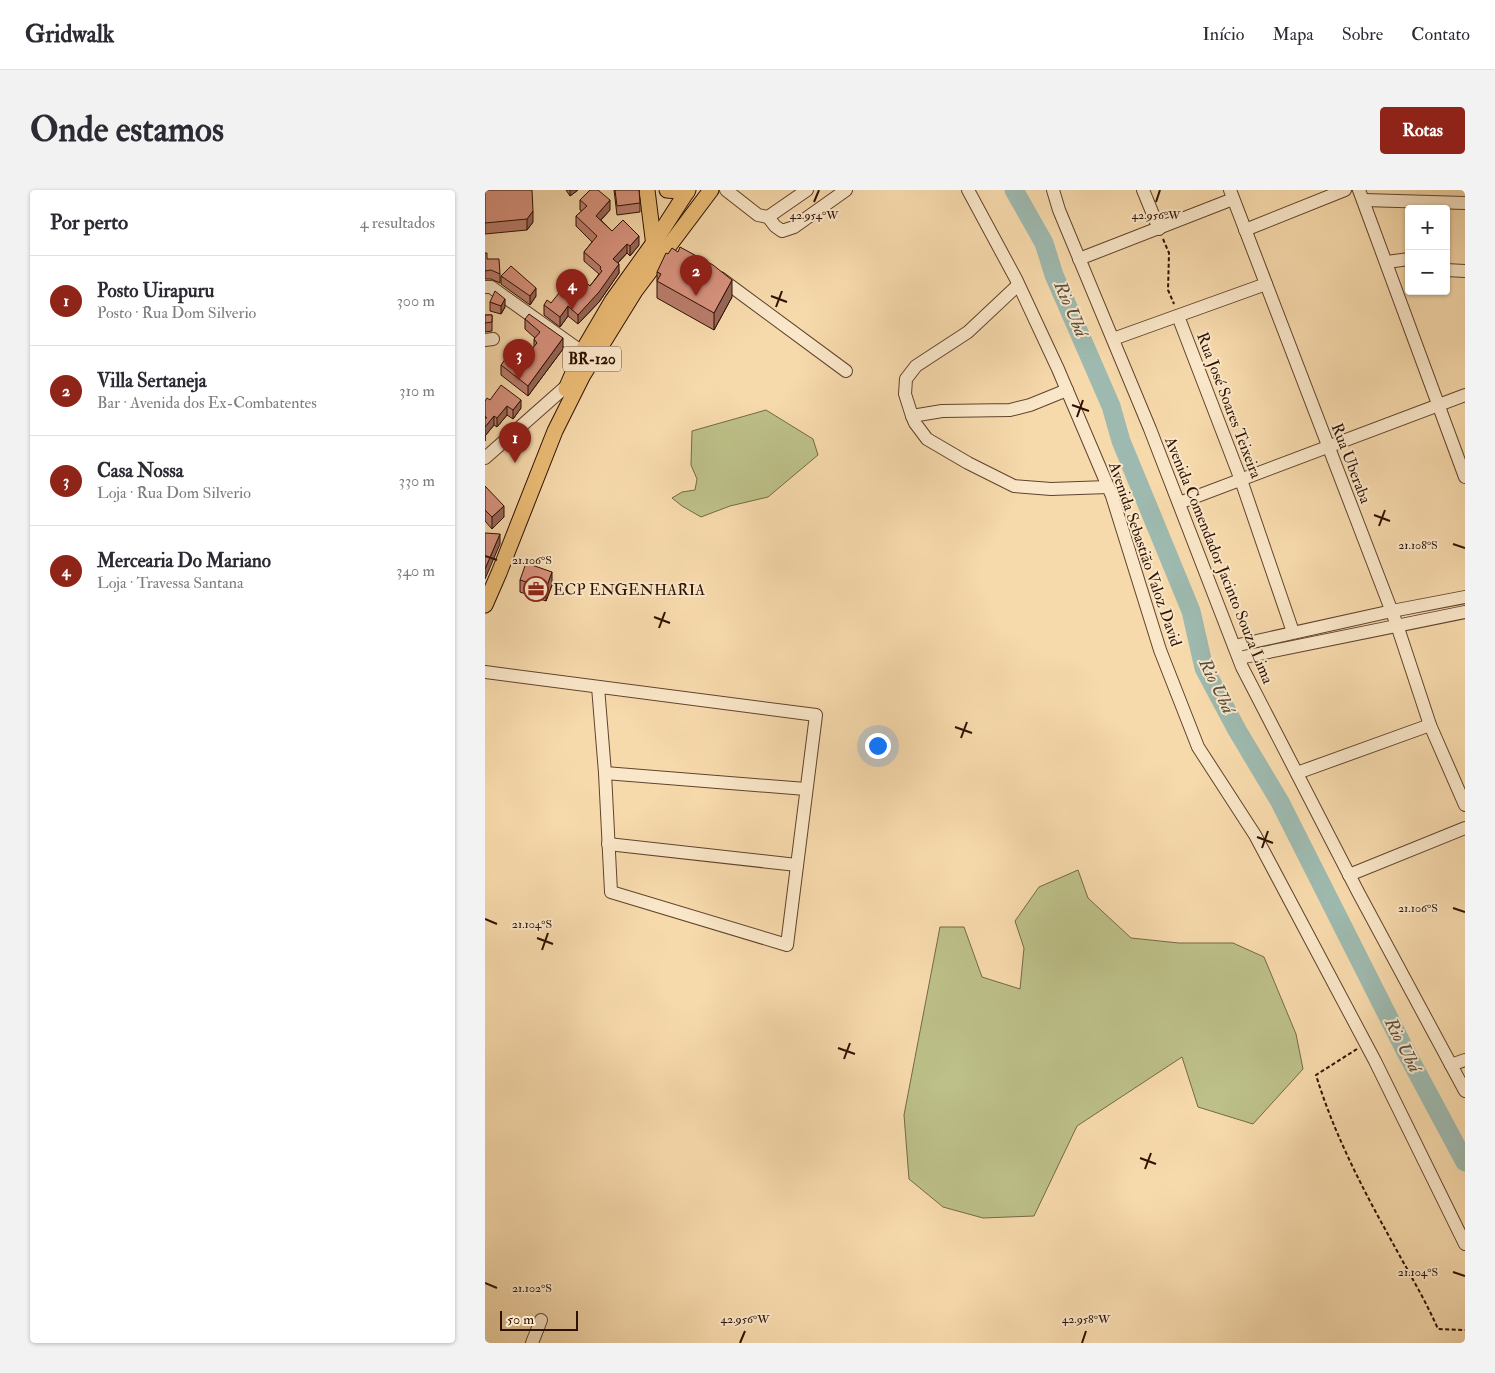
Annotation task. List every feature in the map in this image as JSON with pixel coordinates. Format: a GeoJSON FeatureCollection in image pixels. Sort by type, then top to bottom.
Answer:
{"type":"FeatureCollection","features":[{"type":"Feature","properties":{"kind":"main road"},"geometry":{"type":"LineString","coordinates":[[635,291],[653,254],[655,242],[647,190]]}},
{"type":"Feature","properties":{"kind":"main road","name":"BR-120"},"geometry":{"type":"LineString","coordinates":[[555,431],[567,384],[582,352],[612,301],[655,242],[687,191],[667,190]]}},
{"type":"Feature","properties":{"kind":"main road","name":"BR-120"},"geometry":{"type":"LineString","coordinates":[[485,605],[555,431],[583,375],[635,291],[676,245],[711,190]]}},
{"type":"Feature","properties":{"kind":"street"},"geometry":{"type":"LineString","coordinates":[[726,190],[758,215],[768,217],[782,231],[794,227],[847,190]]}},
{"type":"Feature","properties":{"kind":"street"},"geometry":{"type":"LineString","coordinates":[[768,217],[807,190]]}},
{"type":"Feature","properties":{"kind":"street","name":"Avenida Sebastião Valoz David"},"geometry":{"type":"LineString","coordinates":[[968,190],[1019,285],[1067,390],[1108,487],[1160,650],[1198,747],[1255,835],[1366,1044],[1465,1244]]}},
{"type":"Feature","properties":{"kind":"street","name":"Avenida Comendador Jacinto Souza Lima"},"geometry":{"type":"LineString","coordinates":[[1053,190],[1079,259],[1151,429],[1239,658],[1349,874],[1465,1091]]}},
{"type":"Feature","properties":{"kind":"street"},"geometry":{"type":"LineString","coordinates":[[1143,190],[1159,229]]}},
{"type":"Feature","properties":{"kind":"street"},"geometry":{"type":"LineString","coordinates":[[1245,230],[1345,190]]}},
{"type":"Feature","properties":{"kind":"street"},"geometry":{"type":"LineString","coordinates":[[1079,259],[1159,229],[1231,194]]}},
{"type":"Feature","properties":{"kind":"street","name":"Rua Uberaba"},"geometry":{"type":"LineString","coordinates":[[1231,194],[1397,625],[1430,725],[1465,805]]}},
{"type":"Feature","properties":{"kind":"street"},"geometry":{"type":"LineString","coordinates":[[1465,203],[1411,196],[1361,195],[1465,477]]}},
{"type":"Feature","properties":{"kind":"street"},"geometry":{"type":"LineString","coordinates":[[1387,262],[1405,260]]}},
{"type":"Feature","properties":{"kind":"street"},"geometry":{"type":"LineString","coordinates":[[1450,270],[1465,271]]}},
{"type":"Feature","properties":{"kind":"street"},"geometry":{"type":"LineString","coordinates":[[711,272],[846,372]]}},
{"type":"Feature","properties":{"kind":"street"},"geometry":{"type":"LineString","coordinates":[[1113,339],[1266,284]]}},
{"type":"Feature","properties":{"kind":"street"},"geometry":{"type":"LineString","coordinates":[[1019,285],[968,332],[916,366],[906,379],[905,394],[915,423],[927,439],[968,464],[1014,486],[1051,490],[1108,487]]}},
{"type":"Feature","properties":{"kind":"street"},"geometry":{"type":"LineString","coordinates":[[485,287],[491,287],[582,352]]}},
{"type":"Feature","properties":{"kind":"street","name":"Rua José Soares Teixeira"},"geometry":{"type":"LineString","coordinates":[[1178,316],[1241,480],[1293,632]]}},
{"type":"Feature","properties":{"kind":"street"},"geometry":{"type":"LineString","coordinates":[[485,458],[567,384],[583,375]]}},
{"type":"Feature","properties":{"kind":"street"},"geometry":{"type":"LineString","coordinates":[[912,416],[942,411],[1010,410],[1030,405],[1067,390]]}},
{"type":"Feature","properties":{"kind":"street"},"geometry":{"type":"LineString","coordinates":[[1179,503],[1465,395]]}},
{"type":"Feature","properties":{"kind":"street"},"geometry":{"type":"LineString","coordinates":[[1234,646],[1391,611],[1465,597]]}},
{"type":"Feature","properties":{"kind":"street"},"geometry":{"type":"LineString","coordinates":[[1239,658],[1465,612]]}},
{"type":"Feature","properties":{"kind":"street"},"geometry":{"type":"LineString","coordinates":[[485,672],[598,686],[816,715],[787,945],[611,892],[605,773],[598,686]]}},
{"type":"Feature","properties":{"kind":"street"},"geometry":{"type":"LineString","coordinates":[[1297,773],[1430,725]]}},
{"type":"Feature","properties":{"kind":"street"},"geometry":{"type":"LineString","coordinates":[[605,773],[806,789]]}},
{"type":"Feature","properties":{"kind":"street"},"geometry":{"type":"LineString","coordinates":[[1349,874],[1465,828]]}},
{"type":"Feature","properties":{"kind":"street"},"geometry":{"type":"LineString","coordinates":[[608,844],[797,865]]}},
{"type":"Feature","properties":{"kind":"street"},"geometry":{"type":"LineString","coordinates":[[1451,1065],[1465,1060]]}},
{"type":"Feature","properties":{"kind":"street"},"geometry":{"type":"LineString","coordinates":[[532,1343],[541,1320]]}},
{"type":"Feature","properties":{"kind":"path"},"geometry":{"type":"LineString","coordinates":[[1159,229],[1169,253],[1168,290],[1178,316]]}},
{"type":"Feature","properties":{"kind":"path"},"geometry":{"type":"LineString","coordinates":[[1366,1044],[1316,1075],[1325,1103],[1389,1238],[1425,1299],[1438,1329],[1465,1330]]}},
{"type":"Feature","properties":{"kind":"green space"},"geometry":{"type":"Polygon","coordinates":[[[766,410],[813,439],[818,455],[768,497],[730,506],[701,517],[672,498],[682,492],[695,490],[697,479],[691,465],[692,431],[766,410]]]}},
{"type":"Feature","properties":{"kind":"green space"},"geometry":{"type":"Polygon","coordinates":[[[1078,870],[1088,898],[1131,938],[1179,943],[1233,943],[1264,957],[1296,1034],[1303,1069],[1253,1124],[1198,1107],[1182,1057],[1077,1126],[1034,1216],[983,1218],[943,1207],[909,1179],[904,1115],[940,927],[964,927],[982,977],[1020,989],[1024,948],[1015,921],[1039,887],[1078,870]]]}},
{"type":"Feature","properties":{"kind":"building"},"geometry":{"type":"Polygon","coordinates":[[[485,190],[532,190],[533,211],[527,219],[485,223],[485,190]]]}},
{"type":"Feature","properties":{"kind":"building"},"geometry":{"type":"Polygon","coordinates":[[[590,190],[598,190],[610,200],[596,216],[612,231],[623,220],[639,236],[630,246],[627,244],[613,259],[619,264],[599,292],[578,315],[568,306],[560,317],[544,305],[547,300],[551,303],[575,273],[590,286],[602,271],[601,267],[584,252],[597,236],[576,216],[587,206],[580,200],[590,190]]]}},
{"type":"Feature","properties":{"kind":"building"},"geometry":{"type":"Polygon","coordinates":[[[615,190],[639,190],[640,203],[617,206],[615,190]]]}},
{"type":"Feature","properties":{"kind":"building"},"geometry":{"type":"Polygon","coordinates":[[[680,247],[713,265],[732,280],[714,313],[657,281],[661,274],[657,272],[666,253],[668,254],[672,248],[678,252],[680,247]]]}},
{"type":"Feature","properties":{"kind":"building"},"geometry":{"type":"Polygon","coordinates":[[[485,253],[487,253],[487,259],[499,259],[500,274],[491,270],[485,271],[485,253]]]}},
{"type":"Feature","properties":{"kind":"building"},"geometry":{"type":"Polygon","coordinates":[[[511,266],[536,288],[530,296],[501,276],[511,266]]]}},
{"type":"Feature","properties":{"kind":"building"},"geometry":{"type":"Polygon","coordinates":[[[495,291],[505,299],[501,306],[490,302],[495,291]]]}},
{"type":"Feature","properties":{"kind":"building"},"geometry":{"type":"Polygon","coordinates":[[[529,314],[563,338],[528,386],[501,365],[509,354],[520,363],[537,343],[534,339],[540,332],[525,319],[529,314]]]}},
{"type":"Feature","properties":{"kind":"building"},"geometry":{"type":"Polygon","coordinates":[[[485,315],[492,315],[492,322],[485,323],[485,315]]]}},
{"type":"Feature","properties":{"kind":"building"},"geometry":{"type":"Polygon","coordinates":[[[501,385],[521,400],[513,410],[507,406],[497,418],[494,416],[485,427],[485,418],[487,418],[485,416],[485,401],[487,398],[490,400],[501,385]]]}},
{"type":"Feature","properties":{"kind":"building"},"geometry":{"type":"Polygon","coordinates":[[[485,486],[504,506],[492,517],[485,510],[485,486]]]}},
{"type":"Feature","properties":{"kind":"building"},"geometry":{"type":"Polygon","coordinates":[[[485,533],[500,534],[485,569],[485,533]]]}},
{"type":"Feature","properties":{"kind":"building"},"geometry":{"type":"Polygon","coordinates":[[[526,563],[552,572],[546,588],[520,580],[526,563]]]}},
{"type":"Feature","properties":{"kind":"waterway","name":"Rio Ubá"},"geometry":{"type":"LineString","coordinates":[[1014,190],[1044,243],[1054,275],[1111,406],[1121,441],[1191,611],[1204,668],[1237,730],[1280,802],[1406,1052],[1465,1162]]}},
{"type":"Feature","properties":{"kind":"place","name":"Villa Sertaneja"},"geometry":{"type":"Point","coordinates":[696,296]}},
{"type":"Feature","properties":{"kind":"place","name":"Mercearia Do Mariano"},"geometry":{"type":"Point","coordinates":[572,310]}},
{"type":"Feature","properties":{"kind":"place","name":"Casa Nossa"},"geometry":{"type":"Point","coordinates":[519,380]}},
{"type":"Feature","properties":{"kind":"place","name":"Posto Uirapuru"},"geometry":{"type":"Point","coordinates":[515,463]}},
{"type":"Feature","properties":{"kind":"place","name":"ECP ENGENHARIA"},"geometry":{"type":"Point","coordinates":[536,589]}}]}
